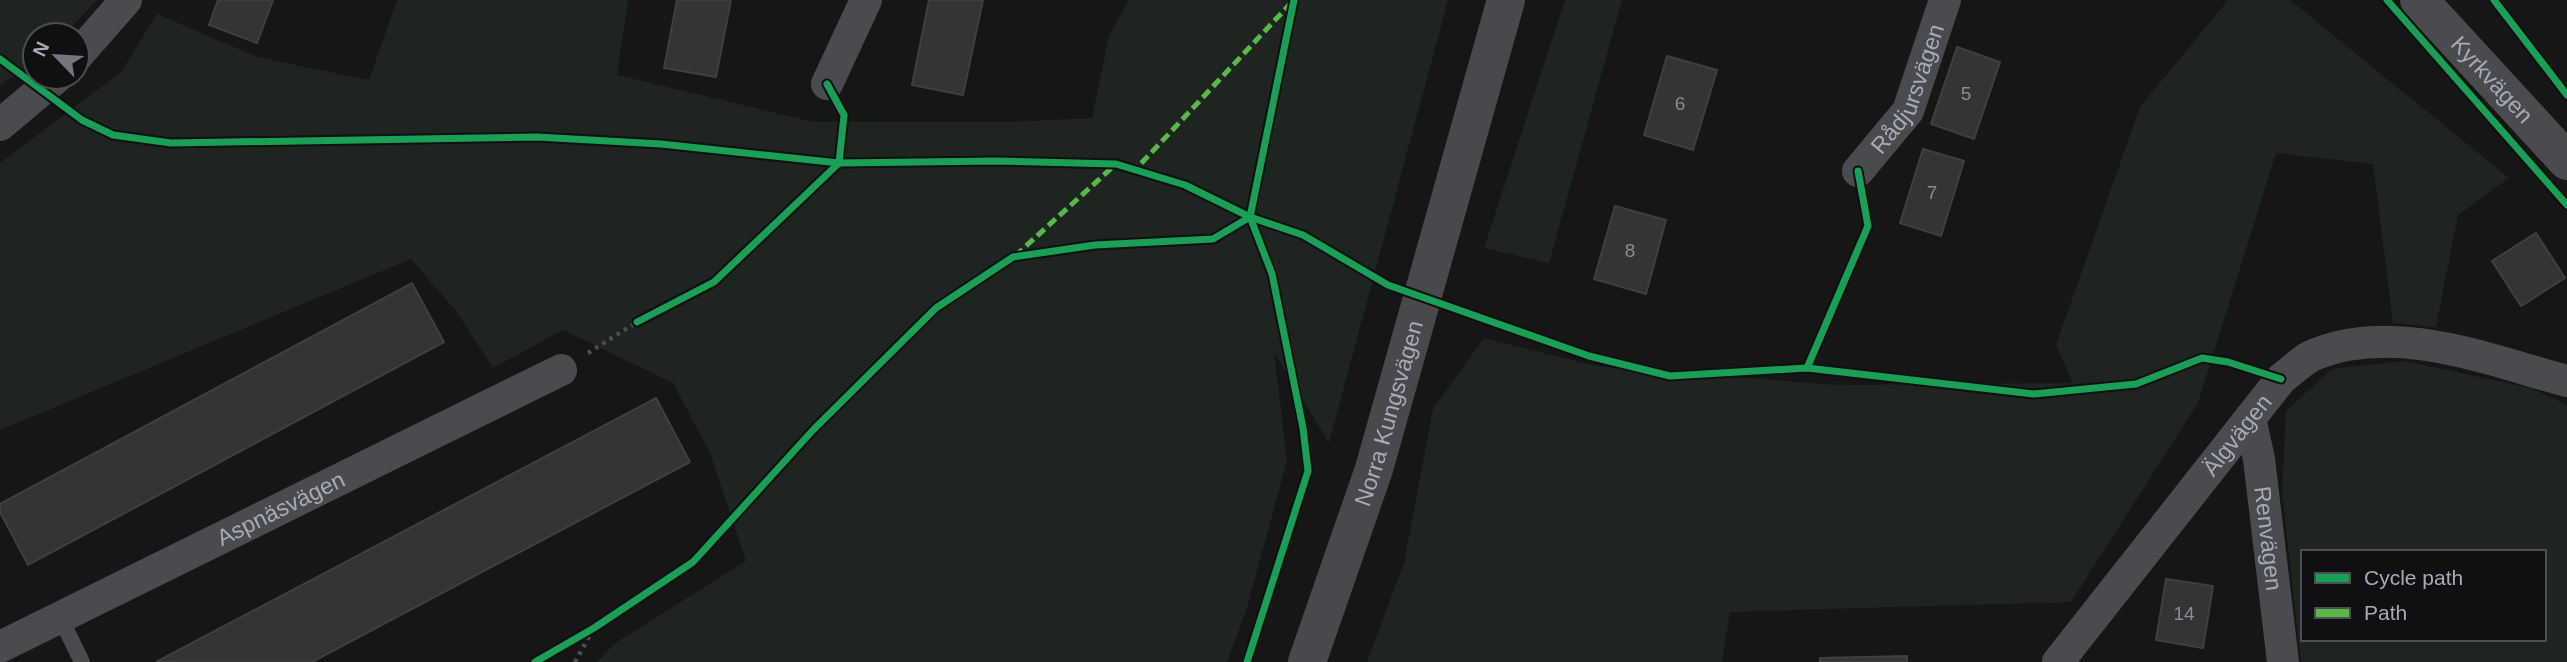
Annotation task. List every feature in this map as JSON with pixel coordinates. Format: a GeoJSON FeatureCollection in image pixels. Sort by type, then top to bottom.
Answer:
{"type":"FeatureCollection","features":[{"type":"Feature","properties":{"kind":"main road","name":"Norra Kungsvägen"},"geometry":{"type":"LineString","coordinates":[[1307,662],[1374,469],[1506,0]]}},
{"type":"Feature","properties":{"kind":"street"},"geometry":{"type":"LineString","coordinates":[[91,40],[126,0]]}},
{"type":"Feature","properties":{"kind":"street"},"geometry":{"type":"LineString","coordinates":[[827,84],[866,0]]}},
{"type":"Feature","properties":{"kind":"street","name":"Rådjursvägen"},"geometry":{"type":"LineString","coordinates":[[1858,171],[1908,111],[1945,0]]}},
{"type":"Feature","properties":{"kind":"street","name":"Kyrkvägen"},"geometry":{"type":"LineString","coordinates":[[2419,0],[2567,161]]}},
{"type":"Feature","properties":{"kind":"street"},"geometry":{"type":"LineString","coordinates":[[0,125],[40,91]]}},
{"type":"Feature","properties":{"kind":"street","name":"Älgvägen"},"geometry":{"type":"LineString","coordinates":[[2058,662],[2281,379],[2314,354],[2379,340],[2455,352],[2567,381]]}},
{"type":"Feature","properties":{"kind":"street","name":"Aspnäsvägen"},"geometry":{"type":"LineString","coordinates":[[0,647],[561,370]]}},
{"type":"Feature","properties":{"kind":"street","name":"Renvägen"},"geometry":{"type":"LineString","coordinates":[[2250,418],[2259,459],[2283,662]]}},
{"type":"Feature","properties":{"kind":"lane"},"geometry":{"type":"LineString","coordinates":[[60,617],[82,662]]}},
{"type":"Feature","properties":{"kind":"path"},"geometry":{"type":"LineString","coordinates":[[561,370],[648,316]]}},
{"type":"Feature","properties":{"kind":"path"},"geometry":{"type":"LineString","coordinates":[[582,635],[605,621]]}},
{"type":"Feature","properties":{"kind":"path"},"geometry":{"type":"LineString","coordinates":[[575,662],[594,628]]}},
{"type":"Feature","properties":{"kind":"shaded area"},"geometry":{"type":"Polygon","coordinates":[[[0,0],[97,0],[77,21],[21,21],[21,71],[0,85],[0,0]]]}},
{"type":"Feature","properties":{"kind":"shaded area"},"geometry":{"type":"Polygon","coordinates":[[[397,0],[628,0],[617,75],[814,122],[1007,122],[1092,118],[1109,35],[1129,0],[1448,0],[1329,443],[1274,352],[1287,461],[1246,611],[1227,662],[596,662],[617,642],[746,561],[710,453],[673,383],[563,330],[493,368],[456,311],[411,259],[0,430],[0,163],[121,72],[157,14],[257,57],[369,80],[397,0]]]}},
{"type":"Feature","properties":{"kind":"shaded area"},"geometry":{"type":"Polygon","coordinates":[[[1565,0],[1622,0],[1549,263],[1484,248],[1565,0]]]}},
{"type":"Feature","properties":{"kind":"shaded area"},"geometry":{"type":"Polygon","coordinates":[[[2228,0],[2290,0],[2509,178],[2458,215],[2436,327],[2393,323],[2373,164],[2276,153],[2198,403],[2071,602],[1730,612],[1722,662],[1367,662],[1404,563],[1433,409],[1484,338],[1597,366],[1835,385],[2073,383],[2056,345],[2140,107],[2228,0]]]}},
{"type":"Feature","properties":{"kind":"shaded area"},"geometry":{"type":"Polygon","coordinates":[[[2404,361],[2531,388],[2567,405],[2567,662],[2301,662],[2282,493],[2286,411],[2332,369],[2404,361]]]}},
{"type":"Feature","properties":{"kind":"building"},"geometry":{"type":"Polygon","coordinates":[[[218,0],[273,0],[257,43],[209,25],[218,0]]]}},
{"type":"Feature","properties":{"kind":"building"},"geometry":{"type":"Polygon","coordinates":[[[677,0],[731,0],[716,77],[664,68],[677,0]]]}},
{"type":"Feature","properties":{"kind":"building"},"geometry":{"type":"Polygon","coordinates":[[[929,0],[983,0],[963,95],[912,85],[929,0]]]}},
{"type":"Feature","properties":{"kind":"building"},"geometry":{"type":"Polygon","coordinates":[[[1957,47],[2000,62],[1974,139],[1931,124],[1957,47]]]}},
{"type":"Feature","properties":{"kind":"building"},"geometry":{"type":"Polygon","coordinates":[[[1667,56],[1717,70],[1693,150],[1644,135],[1667,56]]]}},
{"type":"Feature","properties":{"kind":"building"},"geometry":{"type":"Polygon","coordinates":[[[1923,149],[1964,161],[1941,236],[1900,223],[1923,149]]]}},
{"type":"Feature","properties":{"kind":"building"},"geometry":{"type":"Polygon","coordinates":[[[1615,206],[1666,220],[1646,294],[1594,279],[1615,206]]]}},
{"type":"Feature","properties":{"kind":"building"},"geometry":{"type":"Polygon","coordinates":[[[2536,233],[2565,278],[2521,306],[2492,261],[2536,233]]]}},
{"type":"Feature","properties":{"kind":"building"},"geometry":{"type":"Polygon","coordinates":[[[412,283],[444,342],[28,565],[0,512],[0,504],[412,283]]]}},
{"type":"Feature","properties":{"kind":"building"},"geometry":{"type":"Polygon","coordinates":[[[656,398],[690,462],[312,662],[156,662],[656,398]]]}},
{"type":"Feature","properties":{"kind":"building"},"geometry":{"type":"Polygon","coordinates":[[[2166,579],[2213,586],[2203,648],[2156,640],[2166,579]]]}},
{"type":"Feature","properties":{"kind":"building"},"geometry":{"type":"Polygon","coordinates":[[[1907,656],[1907,662],[1820,662],[1820,658],[1907,656]]]}},
{"type":"Feature","properties":{"kind":"marked path"},"geometry":{"type":"LineString","coordinates":[[1015,256],[1116,164],[1136,169],[1291,3]]}},
{"type":"Feature","properties":{"kind":"cycle path"},"geometry":{"type":"LineString","coordinates":[[1247,662],[1308,471],[1303,428],[1272,274],[1250,217],[1294,0]]}},
{"type":"Feature","properties":{"kind":"cycle path"},"geometry":{"type":"LineString","coordinates":[[2387,0],[2567,205]]}},
{"type":"Feature","properties":{"kind":"cycle path"},"geometry":{"type":"LineString","coordinates":[[2494,0],[2567,95]]}},
{"type":"Feature","properties":{"kind":"cycle path"},"geometry":{"type":"LineString","coordinates":[[0,59],[82,120],[113,135],[171,143],[537,137],[661,144],[839,163],[996,161],[1116,164],[1185,185],[1250,217],[1303,235],[1388,285],[1589,356],[1670,376],[1807,368],[2034,394],[2136,384],[2202,358],[2228,362],[2281,379]]}},
{"type":"Feature","properties":{"kind":"cycle path"},"geometry":{"type":"LineString","coordinates":[[637,322],[714,282],[839,163],[844,115],[827,84]]}},
{"type":"Feature","properties":{"kind":"cycle path"},"geometry":{"type":"LineString","coordinates":[[1807,368],[1868,226],[1858,171]]}},
{"type":"Feature","properties":{"kind":"cycle path"},"geometry":{"type":"LineString","coordinates":[[535,662],[594,628],[693,562],[814,429],[936,308],[1013,257],[1095,245],[1213,239],[1250,217]]}}]}
